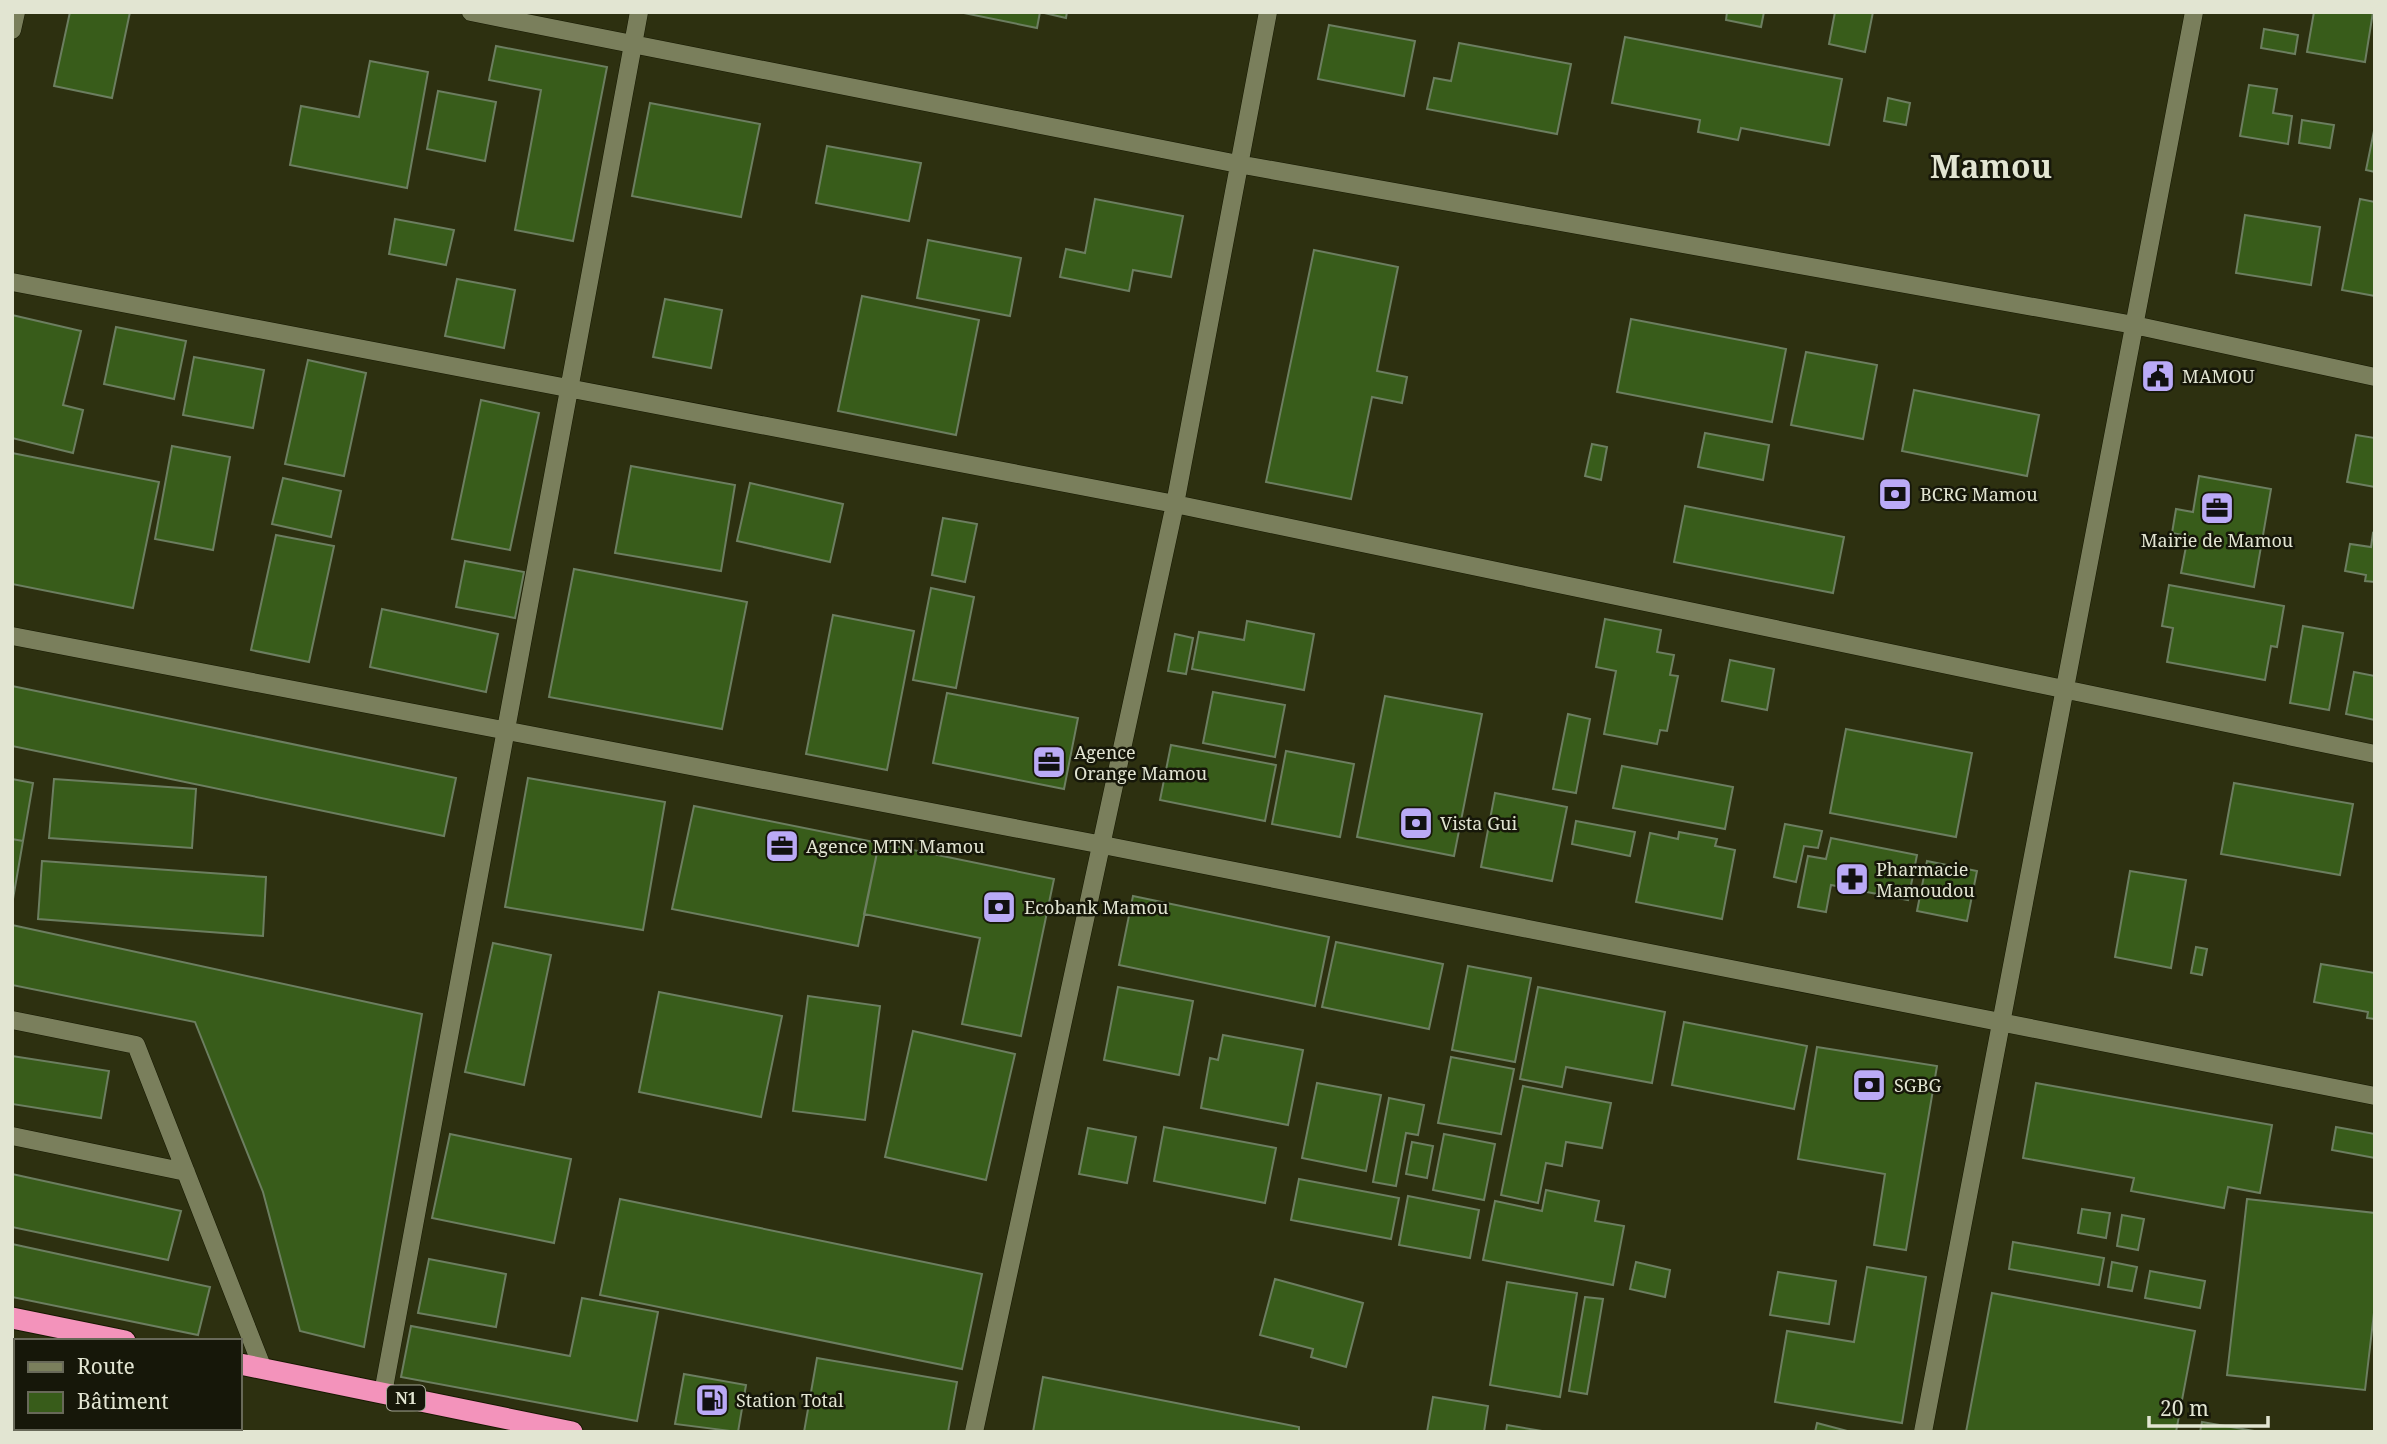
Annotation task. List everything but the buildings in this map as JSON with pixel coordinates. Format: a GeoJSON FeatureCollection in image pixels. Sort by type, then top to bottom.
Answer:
{"type":"FeatureCollection","features":[{"type":"Feature","properties":{"kind":"highway"},"geometry":{"type":"LineString","coordinates":[[12,1318],[115,1339]]}},
{"type":"Feature","properties":{"kind":"highway","name":"N1"},"geometry":{"type":"LineString","coordinates":[[242,1364],[572,1432]]}},
{"type":"Feature","properties":{"kind":"street"},"geometry":{"type":"LineString","coordinates":[[12,30],[16,12]]}},
{"type":"Feature","properties":{"kind":"street"},"geometry":{"type":"LineString","coordinates":[[471,12],[1238,164],[2134,325],[2375,377]]}},
{"type":"Feature","properties":{"kind":"street"},"geometry":{"type":"LineString","coordinates":[[383,1393],[639,12]]}},
{"type":"Feature","properties":{"kind":"street"},"geometry":{"type":"LineString","coordinates":[[974,1432],[1175,504],[1268,12]]}},
{"type":"Feature","properties":{"kind":"street"},"geometry":{"type":"LineString","coordinates":[[1923,1432],[2194,12]]}},
{"type":"Feature","properties":{"kind":"street"},"geometry":{"type":"LineString","coordinates":[[12,282],[1175,504],[2375,754]]}},
{"type":"Feature","properties":{"kind":"street"},"geometry":{"type":"LineString","coordinates":[[12,636],[1102,845],[2375,1096]]}},
{"type":"Feature","properties":{"kind":"street"},"geometry":{"type":"LineString","coordinates":[[12,1020],[136,1045],[262,1369]]}},
{"type":"Feature","properties":{"kind":"street"},"geometry":{"type":"LineString","coordinates":[[12,1136],[187,1172]]}},
{"type":"Feature","properties":{"kind":"place","name":"MAMOU"},"geometry":{"type":"Point","coordinates":[2158,376]}},
{"type":"Feature","properties":{"kind":"place","name":"BCRG Mamou"},"geometry":{"type":"Point","coordinates":[1895,494]}},
{"type":"Feature","properties":{"kind":"place","name":"Mairie de Mamou"},"geometry":{"type":"Point","coordinates":[2217,508]}},
{"type":"Feature","properties":{"kind":"place","name":"Agence Orange Mamou"},"geometry":{"type":"Point","coordinates":[1049,762]}},
{"type":"Feature","properties":{"kind":"place","name":"Vista Gui"},"geometry":{"type":"Point","coordinates":[1416,823]}},
{"type":"Feature","properties":{"kind":"place","name":"Agence MTN Mamou"},"geometry":{"type":"Point","coordinates":[782,846]}},
{"type":"Feature","properties":{"kind":"place","name":"Pharmacie Mamoudou"},"geometry":{"type":"Point","coordinates":[1852,879]}},
{"type":"Feature","properties":{"kind":"place","name":"Ecobank Mamou"},"geometry":{"type":"Point","coordinates":[999,907]}},
{"type":"Feature","properties":{"kind":"place","name":"SGBG"},"geometry":{"type":"Point","coordinates":[1869,1085]}},
{"type":"Feature","properties":{"kind":"place","name":"Station Total"},"geometry":{"type":"Point","coordinates":[712,1400]}},
{"type":"Feature","properties":{"kind":"district","name":"Mamou"},"geometry":{"type":"Point","coordinates":[1991,165]}}]}
